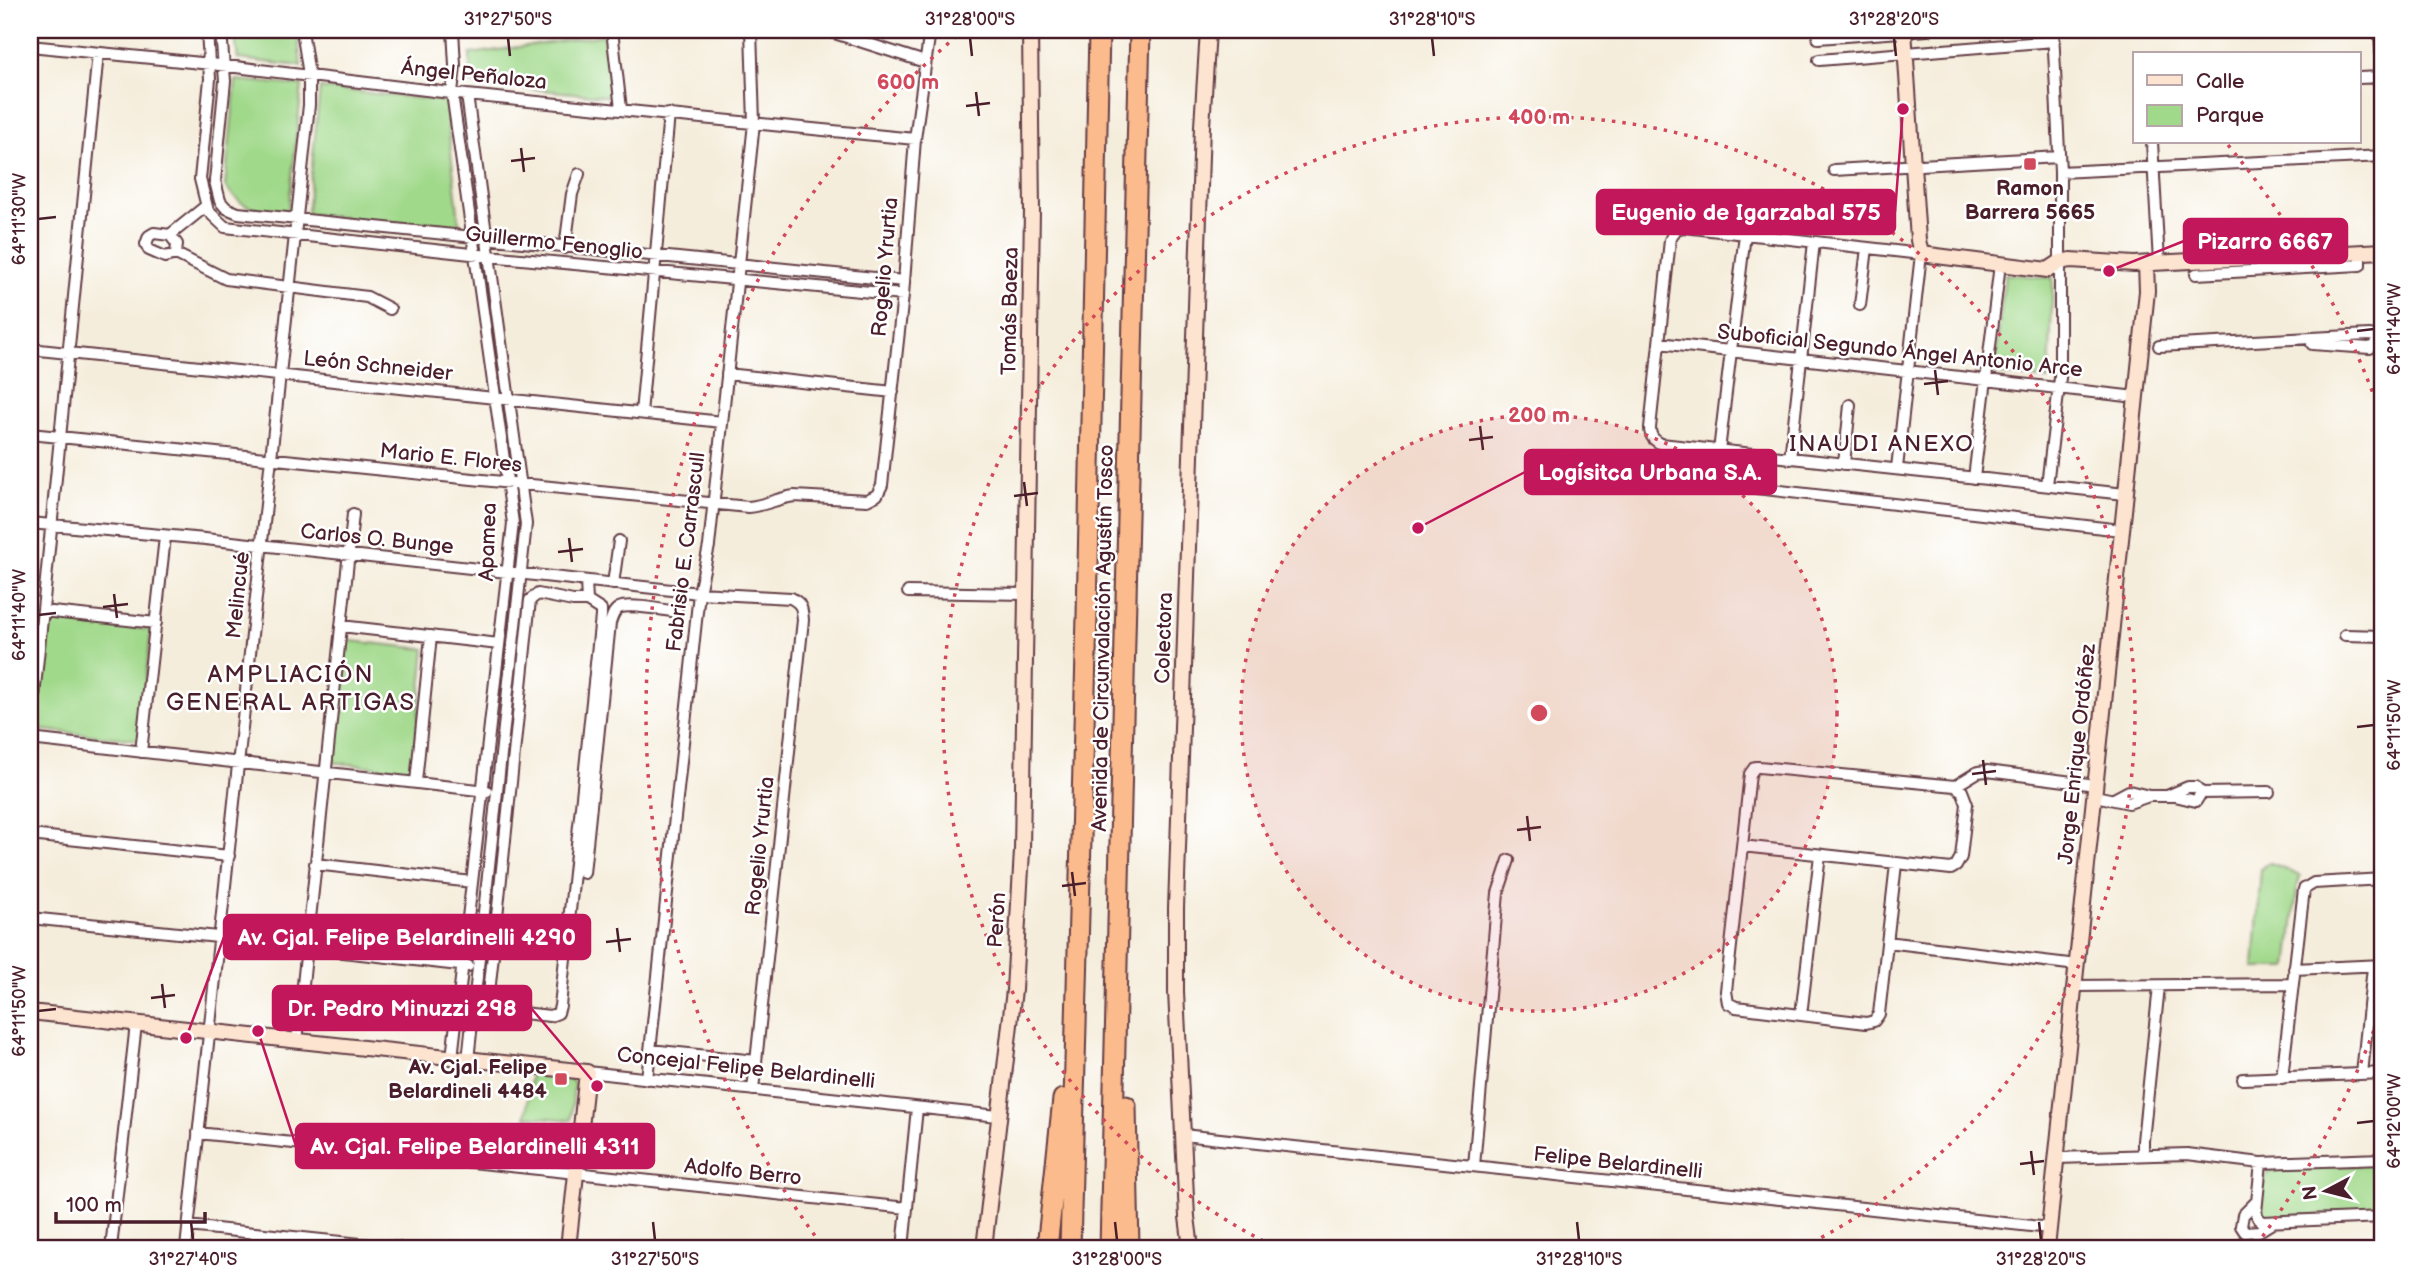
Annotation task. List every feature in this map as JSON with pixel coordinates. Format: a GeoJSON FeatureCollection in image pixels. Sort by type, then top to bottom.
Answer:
{"type":"FeatureCollection","features":[{"type":"Feature","properties":{"kind":"highway"},"geometry":{"type":"LineString","coordinates":[[1090,30],[1097,141]]}},
{"type":"Feature","properties":{"kind":"highway","name":"Avenida de Circunvalación Agustín Tosco"},"geometry":{"type":"LineString","coordinates":[[1070,1248],[1098,30]]}},
{"type":"Feature","properties":{"kind":"highway","name":"Avenida de Circunvalación Agustín Tosco"},"geometry":{"type":"LineString","coordinates":[[1110,1248],[1140,30]]}},
{"type":"Feature","properties":{"kind":"highway"},"geometry":{"type":"LineString","coordinates":[[1140,95],[1146,30]]}},
{"type":"Feature","properties":{"kind":"highway"},"geometry":{"type":"LineString","coordinates":[[1120,840],[1127,976],[1125,1078],[1130,1248]]}},
{"type":"Feature","properties":{"kind":"highway"},"geometry":{"type":"LineString","coordinates":[[1047,1248],[1077,997]]}},
{"type":"Feature","properties":{"kind":"street"},"geometry":{"type":"LineString","coordinates":[[207,30],[211,64],[200,179],[207,209],[170,235],[154,233],[149,236],[146,244],[149,250],[158,256],[177,254],[226,279],[367,297],[390,309]]}},
{"type":"Feature","properties":{"kind":"street"},"geometry":{"type":"LineString","coordinates":[[221,30],[225,66]]}},
{"type":"Feature","properties":{"kind":"street","name":"Melincué"},"geometry":{"type":"LineString","coordinates":[[186,1248],[309,105],[309,75],[302,30]]}},
{"type":"Feature","properties":{"kind":"street","name":"Apamea"},"geometry":{"type":"LineString","coordinates":[[452,1058],[513,523],[452,93],[455,65],[453,30]]}},
{"type":"Feature","properties":{"kind":"street"},"geometry":{"type":"LineString","coordinates":[[612,30],[621,109]]}},
{"type":"Feature","properties":{"kind":"street","name":"Fabrisio E. Carrascull"},"geometry":{"type":"LineString","coordinates":[[647,1079],[699,593],[709,546],[754,123],[751,30]]}},
{"type":"Feature","properties":{"kind":"street"},"geometry":{"type":"LineString","coordinates":[[825,30],[925,62]]}},
{"type":"Feature","properties":{"kind":"street","name":"Rogelio Yrurtia"},"geometry":{"type":"LineString","coordinates":[[867,499],[877,495],[882,485],[903,295],[915,139],[930,30]]}},
{"type":"Feature","properties":{"kind":"street","name":"Tomás Baeza"},"geometry":{"type":"LineString","coordinates":[[1026,594],[1032,211],[1030,30]]}},
{"type":"Feature","properties":{"kind":"street","name":"Colectora"},"geometry":{"type":"LineString","coordinates":[[1191,1248],[1187,1217],[1175,967],[1202,126],[1208,30]]}},
{"type":"Feature","properties":{"kind":"street"},"geometry":{"type":"LineString","coordinates":[[1818,38],[1928,30]]}},
{"type":"Feature","properties":{"kind":"street"},"geometry":{"type":"LineString","coordinates":[[2380,30],[2383,89]]}},
{"type":"Feature","properties":{"kind":"street"},"geometry":{"type":"LineString","coordinates":[[1898,468],[1921,254],[1904,31]]}},
{"type":"Feature","properties":{"kind":"street"},"geometry":{"type":"LineString","coordinates":[[1819,60],[2054,35],[2060,172],[2060,389],[2047,485]]}},
{"type":"Feature","properties":{"kind":"street","name":"Ángel Peñaloza"},"geometry":{"type":"LineString","coordinates":[[30,46],[211,64],[467,95],[915,139]]}},
{"type":"Feature","properties":{"kind":"street"},"geometry":{"type":"LineString","coordinates":[[98,53],[62,437],[30,737],[497,792]]}},
{"type":"Feature","properties":{"kind":"street","name":"Guillermo Fenoglio"},"geometry":{"type":"LineString","coordinates":[[225,66],[215,181],[220,201],[226,208],[238,213],[904,281]]}},
{"type":"Feature","properties":{"kind":"street"},"geometry":{"type":"LineString","coordinates":[[2360,78],[2382,77]]}},
{"type":"Feature","properties":{"kind":"street","name":"Apamea"},"geometry":{"type":"LineString","coordinates":[[467,95],[526,524],[468,1060]]}},
{"type":"Feature","properties":{"kind":"street"},"geometry":{"type":"LineString","coordinates":[[641,413],[669,114]]}},
{"type":"Feature","properties":{"kind":"street"},"geometry":{"type":"LineString","coordinates":[[2152,144],[2152,263]]}},
{"type":"Feature","properties":{"kind":"street"},"geometry":{"type":"LineString","coordinates":[[2060,172],[2383,156]]}},
{"type":"Feature","properties":{"kind":"street"},"geometry":{"type":"LineString","coordinates":[[1834,170],[2059,157]]}},
{"type":"Feature","properties":{"kind":"street"},"geometry":{"type":"LineString","coordinates":[[565,248],[572,194],[579,174]]}},
{"type":"Feature","properties":{"kind":"street","name":"Guillermo Fenoglio"},"geometry":{"type":"LineString","coordinates":[[207,209],[225,227],[295,236],[903,295]]}},
{"type":"Feature","properties":{"kind":"street"},"geometry":{"type":"LineString","coordinates":[[2125,494],[1661,443],[1652,437],[1650,428],[1670,240],[1676,229],[1684,227],[2048,270],[2060,262],[2071,260],[2152,263],[2383,251]]}},
{"type":"Feature","properties":{"kind":"street"},"geometry":{"type":"LineString","coordinates":[[1719,450],[1745,234]]}},
{"type":"Feature","properties":{"kind":"street"},"geometry":{"type":"LineString","coordinates":[[170,235],[177,244],[177,254]]}},
{"type":"Feature","properties":{"kind":"street"},"geometry":{"type":"LineString","coordinates":[[1790,459],[1814,242]]}},
{"type":"Feature","properties":{"kind":"street"},"geometry":{"type":"LineString","coordinates":[[1860,305],[1867,248]]}},
{"type":"Feature","properties":{"kind":"street"},"geometry":{"type":"LineString","coordinates":[[2196,274],[2360,265],[2360,252]]}},
{"type":"Feature","properties":{"kind":"street","name":"Jorge Enrique Ordóñez"},"geometry":{"type":"LineString","coordinates":[[2047,1248],[2121,530],[2152,263]]}},
{"type":"Feature","properties":{"kind":"street"},"geometry":{"type":"LineString","coordinates":[[1974,478],[2000,264]]}},
{"type":"Feature","properties":{"kind":"street"},"geometry":{"type":"LineString","coordinates":[[2160,346],[2264,341],[2370,348],[2380,337]]}},
{"type":"Feature","properties":{"kind":"street","name":"Suboficial Segundo Ángel Antonio Arce"},"geometry":{"type":"LineString","coordinates":[[1659,344],[2136,397]]}},
{"type":"Feature","properties":{"kind":"street","name":"León Schneider"},"geometry":{"type":"LineString","coordinates":[[30,349],[722,422]]}},
{"type":"Feature","properties":{"kind":"street"},"geometry":{"type":"LineString","coordinates":[[727,374],[893,392]]}},
{"type":"Feature","properties":{"kind":"street"},"geometry":{"type":"LineString","coordinates":[[1844,464],[1850,405]]}},
{"type":"Feature","properties":{"kind":"street","name":"Mario E. Flores"},"geometry":{"type":"LineString","coordinates":[[30,434],[713,504],[758,507],[783,497],[794,496],[867,499]]}},
{"type":"Feature","properties":{"kind":"street"},"geometry":{"type":"LineString","coordinates":[[1651,476],[2121,530]]}},
{"type":"Feature","properties":{"kind":"street"},"geometry":{"type":"LineString","coordinates":[[297,1041],[353,514]]}},
{"type":"Feature","properties":{"kind":"street","name":"Carlos O. Bunge"},"geometry":{"type":"LineString","coordinates":[[30,523],[699,593],[791,598],[802,607]]}},
{"type":"Feature","properties":{"kind":"street"},"geometry":{"type":"LineString","coordinates":[[141,752],[165,537]]}},
{"type":"Feature","properties":{"kind":"street"},"geometry":{"type":"LineString","coordinates":[[613,584],[619,541]]}},
{"type":"Feature","properties":{"kind":"street"},"geometry":{"type":"LineString","coordinates":[[586,581],[587,601]]}},
{"type":"Feature","properties":{"kind":"street"},"geometry":{"type":"LineString","coordinates":[[627,606],[630,586]]}},
{"type":"Feature","properties":{"kind":"street"},"geometry":{"type":"LineString","coordinates":[[908,592],[1026,594]]}},
{"type":"Feature","properties":{"kind":"street"},"geometry":{"type":"LineString","coordinates":[[538,594],[587,601],[601,610],[601,616],[560,1006],[558,1013],[550,1016],[496,1010],[488,1003],[530,600],[538,594]]}},
{"type":"Feature","properties":{"kind":"street","name":"Perón"},"geometry":{"type":"LineString","coordinates":[[984,1248],[1014,990],[1021,873],[1026,594]]}},
{"type":"Feature","properties":{"kind":"street"},"geometry":{"type":"LineString","coordinates":[[584,873],[610,623],[614,612],[627,606],[677,612]]}},
{"type":"Feature","properties":{"kind":"street","name":"Rogelio Yrurtia"},"geometry":{"type":"LineString","coordinates":[[753,1090],[802,607]]}},
{"type":"Feature","properties":{"kind":"street"},"geometry":{"type":"LineString","coordinates":[[43,611],[156,624]]}},
{"type":"Feature","properties":{"kind":"street"},"geometry":{"type":"LineString","coordinates":[[341,626],[499,644]]}},
{"type":"Feature","properties":{"kind":"street"},"geometry":{"type":"LineString","coordinates":[[2346,635],[2383,636]]}},
{"type":"Feature","properties":{"kind":"street"},"geometry":{"type":"LineString","coordinates":[[416,782],[431,636]]}},
{"type":"Feature","properties":{"kind":"street"},"geometry":{"type":"LineString","coordinates":[[1742,846],[1896,863],[1945,869],[1956,866],[1961,857],[1967,804],[1962,791],[1955,786],[1755,767],[1750,774],[1742,846],[1726,997],[1728,1003],[1737,1007],[1866,1023],[1874,1021],[1879,1014],[1896,863]]}},
{"type":"Feature","properties":{"kind":"street"},"geometry":{"type":"LineString","coordinates":[[1955,786],[1978,772],[1987,771],[2095,791],[2129,803],[2149,796],[2196,801],[2201,793],[2269,792]]}},
{"type":"Feature","properties":{"kind":"street"},"geometry":{"type":"LineString","coordinates":[[30,835],[229,856]]}},
{"type":"Feature","properties":{"kind":"street"},"geometry":{"type":"LineString","coordinates":[[1801,1015],[1820,855]]}},
{"type":"Feature","properties":{"kind":"street"},"geometry":{"type":"LineString","coordinates":[[1474,1166],[1498,893],[1509,860]]}},
{"type":"Feature","properties":{"kind":"street"},"geometry":{"type":"LineString","coordinates":[[315,864],[472,882]]}},
{"type":"Feature","properties":{"kind":"street"},"geometry":{"type":"LineString","coordinates":[[2282,1078],[2302,896],[2308,885],[2314,883],[2383,879]]}},
{"type":"Feature","properties":{"kind":"street"},"geometry":{"type":"LineString","coordinates":[[30,918],[218,937]]}},
{"type":"Feature","properties":{"kind":"street"},"geometry":{"type":"LineString","coordinates":[[1887,942],[2077,965]]}},
{"type":"Feature","properties":{"kind":"street"},"geometry":{"type":"LineString","coordinates":[[307,948],[478,967]]}},
{"type":"Feature","properties":{"kind":"street"},"geometry":{"type":"LineString","coordinates":[[2294,969],[2378,966],[2362,1074]]}},
{"type":"Feature","properties":{"kind":"street"},"geometry":{"type":"LineString","coordinates":[[2075,986],[2292,984]]}},
{"type":"Feature","properties":{"kind":"street"},"geometry":{"type":"LineString","coordinates":[[2143,1155],[2159,986]]}},
{"type":"Feature","properties":{"kind":"street","name":"Concejal Felipe Belardinelli"},"geometry":{"type":"LineString","coordinates":[[30,1012],[998,1116]]}},
{"type":"Feature","properties":{"kind":"street"},"geometry":{"type":"LineString","coordinates":[[111,1248],[136,1024]]}},
{"type":"Feature","properties":{"kind":"street"},"geometry":{"type":"LineString","coordinates":[[650,1050],[757,1061]]}},
{"type":"Feature","properties":{"kind":"street"},"geometry":{"type":"LineString","coordinates":[[568,1248],[586,1072]]}},
{"type":"Feature","properties":{"kind":"street"},"geometry":{"type":"LineString","coordinates":[[2242,1079],[2383,1073]]}},
{"type":"Feature","properties":{"kind":"street"},"geometry":{"type":"LineString","coordinates":[[903,1248],[917,1108]]}},
{"type":"Feature","properties":{"kind":"street","name":"Adolfo Berro"},"geometry":{"type":"LineString","coordinates":[[198,1133],[907,1208]]}},
{"type":"Feature","properties":{"kind":"street","name":"Felipe Belardinelli"},"geometry":{"type":"LineString","coordinates":[[1183,1135],[2050,1228]]}},
{"type":"Feature","properties":{"kind":"street"},"geometry":{"type":"LineString","coordinates":[[2057,1158],[2187,1154],[2261,1163],[2383,1159]]}},
{"type":"Feature","properties":{"kind":"street"},"geometry":{"type":"LineString","coordinates":[[2261,1163],[2257,1201],[2258,1218],[2263,1222],[2383,1217]]}},
{"type":"Feature","properties":{"kind":"street"},"geometry":{"type":"LineString","coordinates":[[2257,1201],[2243,1215],[2241,1226],[2245,1232],[2251,1233],[2272,1223]]}},
{"type":"Feature","properties":{"kind":"street"},"geometry":{"type":"LineString","coordinates":[[188,1226],[399,1248]]}},
{"type":"Feature","properties":{"kind":"green space"},"geometry":{"type":"Polygon","coordinates":[[[234,30],[297,30],[301,66],[238,59],[234,30]]]}},
{"type":"Feature","properties":{"kind":"green space"},"geometry":{"type":"Polygon","coordinates":[[[604,35],[612,97],[470,83],[470,54],[604,35]]]}},
{"type":"Feature","properties":{"kind":"green space"},"geometry":{"type":"Polygon","coordinates":[[[236,80],[302,86],[288,212],[252,208],[239,201],[225,186],[236,80]]]}},
{"type":"Feature","properties":{"kind":"green space"},"geometry":{"type":"Polygon","coordinates":[[[320,88],[445,101],[460,229],[307,214],[320,88]]]}},
{"type":"Feature","properties":{"kind":"green space"},"geometry":{"type":"Polygon","coordinates":[[[2005,274],[2053,278],[2049,380],[1994,374],[2005,274]]]}},
{"type":"Feature","properties":{"kind":"green space"},"geometry":{"type":"Polygon","coordinates":[[[44,619],[151,630],[139,740],[33,729],[44,619]]]}},
{"type":"Feature","properties":{"kind":"green space"},"geometry":{"type":"Polygon","coordinates":[[[342,640],[425,649],[413,771],[330,762],[342,640]]]}},
{"type":"Feature","properties":{"kind":"green space"},"geometry":{"type":"Polygon","coordinates":[[[2271,863],[2300,876],[2288,968],[2254,968],[2261,869],[2271,863]]]}},
{"type":"Feature","properties":{"kind":"green space"},"geometry":{"type":"Polygon","coordinates":[[[531,1073],[567,1076],[574,1083],[571,1120],[526,1116],[531,1073]]]}},
{"type":"Feature","properties":{"kind":"green space"},"geometry":{"type":"Polygon","coordinates":[[[2383,1164],[2383,1212],[2265,1217],[2261,1205],[2261,1191],[2266,1177],[2274,1169],[2383,1164]]]}},
{"type":"Feature","properties":{"kind":"place","name":"Eugenio de Igarzabal 575"},"geometry":{"type":"Point","coordinates":[1903,109]}},
{"type":"Feature","properties":{"kind":"place","name":"Ramon Barrera 5665"},"geometry":{"type":"Point","coordinates":[2030,164]}},
{"type":"Feature","properties":{"kind":"place","name":"Pizarro 6667"},"geometry":{"type":"Point","coordinates":[2109,271]}},
{"type":"Feature","properties":{"kind":"place","name":"Logísitca Urbana S.A."},"geometry":{"type":"Point","coordinates":[1418,528]}},
{"type":"Feature","properties":{"kind":"place","name":"Av. Cjal. Felipe Belardinelli 4311"},"geometry":{"type":"Point","coordinates":[258,1031]}},
{"type":"Feature","properties":{"kind":"place","name":"Av. Cjal. Felipe Belardinelli 4290"},"geometry":{"type":"Point","coordinates":[186,1038]}},
{"type":"Feature","properties":{"kind":"place","name":"Av. Cjal. Felipe Belardineli 4484"},"geometry":{"type":"Point","coordinates":[561,1079]}},
{"type":"Feature","properties":{"kind":"place","name":"Dr. Pedro Minuzzi 298"},"geometry":{"type":"Point","coordinates":[597,1086]}},
{"type":"Feature","properties":{"kind":"district","name":"INAUDI ANEXO"},"geometry":{"type":"Point","coordinates":[1882,444]}},
{"type":"Feature","properties":{"kind":"district","name":"AMPLIACIÓN GENERAL ARTIGAS"},"geometry":{"type":"Point","coordinates":[291,688]}}]}
